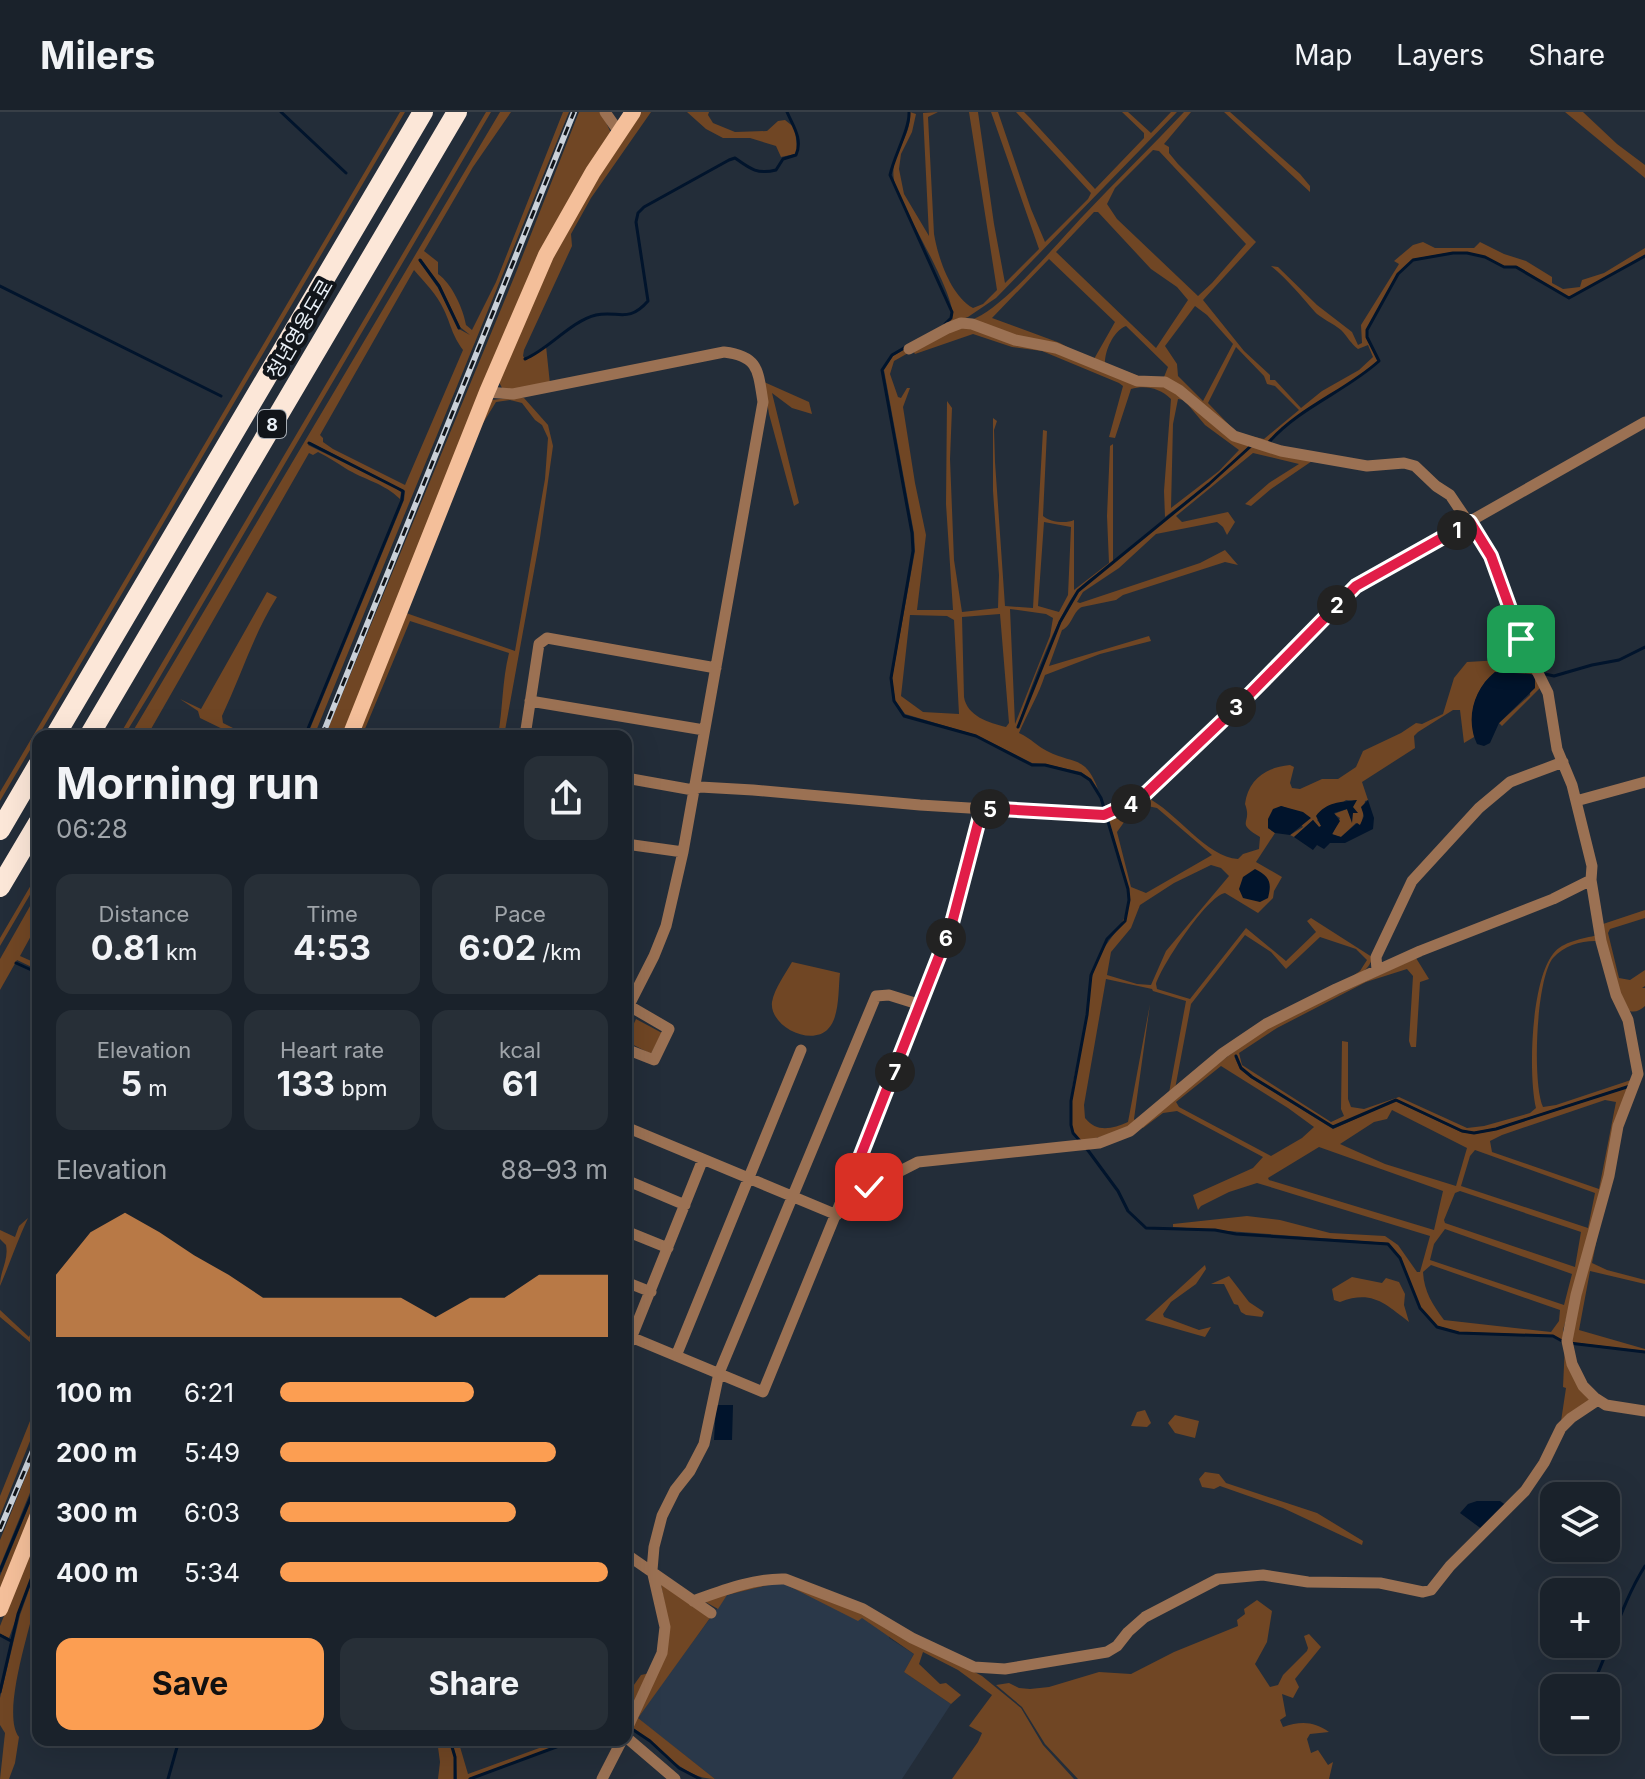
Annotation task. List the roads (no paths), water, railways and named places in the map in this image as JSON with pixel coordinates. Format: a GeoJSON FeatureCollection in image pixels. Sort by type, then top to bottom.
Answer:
{"type":"FeatureCollection","features":[{"type":"Feature","properties":{"kind":"highway","name":"청년영웅도로"},"geometry":{"type":"LineString","coordinates":[[59,730],[423,112]]}},
{"type":"Feature","properties":{"kind":"highway","name":"청년영웅도로"},"geometry":{"type":"LineString","coordinates":[[93,730],[457,112]]}},
{"type":"Feature","properties":{"kind":"highway"},"geometry":{"type":"LineString","coordinates":[[0,830],[32,775]]}},
{"type":"Feature","properties":{"kind":"highway"},"geometry":{"type":"LineString","coordinates":[[0,887],[32,833]]}},
{"type":"Feature","properties":{"kind":"main road"},"geometry":{"type":"LineString","coordinates":[[352,730],[487,392],[546,255],[593,172],[633,112]]}},
{"type":"Feature","properties":{"kind":"main road"},"geometry":{"type":"LineString","coordinates":[[0,1609],[32,1530]]}},
{"type":"Feature","properties":{"kind":"street"},"geometry":{"type":"LineString","coordinates":[[605,112],[619,132]]}},
{"type":"Feature","properties":{"kind":"street"},"geometry":{"type":"LineString","coordinates":[[909,349],[961,323],[1015,340],[1056,348],[1137,381],[1165,382],[1234,436],[1281,451],[1367,466],[1404,463],[1415,466],[1450,495],[1470,522],[1491,556],[1521,639],[1548,693],[1557,749],[1576,801],[1592,866],[1591,880],[1601,941],[1616,995],[1628,1020],[1638,1074],[1618,1126],[1609,1176],[1573,1306],[1567,1343],[1572,1364],[1583,1386],[1598,1400],[1629,1411],[1645,1411]]}},
{"type":"Feature","properties":{"kind":"street"},"geometry":{"type":"LineString","coordinates":[[487,392],[513,394],[724,352],[743,354],[759,376],[763,402],[683,852],[666,926],[632,998]]}},
{"type":"Feature","properties":{"kind":"street"},"geometry":{"type":"LineString","coordinates":[[632,779],[693,790],[700,787],[753,790],[786,795],[1107,814],[1141,798],[1160,783],[1356,586],[1645,422]]}},
{"type":"Feature","properties":{"kind":"street"},"geometry":{"type":"LineString","coordinates":[[526,730],[539,644],[547,638],[716,668]]}},
{"type":"Feature","properties":{"kind":"street"},"geometry":{"type":"LineString","coordinates":[[530,701],[704,730]]}},
{"type":"Feature","properties":{"kind":"street"},"geometry":{"type":"LineString","coordinates":[[1377,970],[1376,957],[1412,881],[1479,808],[1510,782],[1563,762]]}},
{"type":"Feature","properties":{"kind":"street"},"geometry":{"type":"LineString","coordinates":[[1576,801],[1645,782]]}},
{"type":"Feature","properties":{"kind":"street"},"geometry":{"type":"LineString","coordinates":[[632,1337],[763,1392],[921,1005],[959,901],[982,808]]}},
{"type":"Feature","properties":{"kind":"street"},"geometry":{"type":"LineString","coordinates":[[632,845],[683,852]]}},
{"type":"Feature","properties":{"kind":"street"},"geometry":{"type":"LineString","coordinates":[[846,1193],[869,1187],[918,1162],[1116,1138],[1130,1131],[1223,1053],[1266,1024],[1377,970],[1553,899],[1591,880]]}},
{"type":"Feature","properties":{"kind":"street"},"geometry":{"type":"LineString","coordinates":[[632,1720],[662,1653],[665,1627],[652,1570],[654,1547],[662,1516],[704,1444],[719,1373],[876,996],[889,995],[921,1005]]}},
{"type":"Feature","properties":{"kind":"street"},"geometry":{"type":"LineString","coordinates":[[632,1010],[669,1029],[654,1060],[632,1051]]}},
{"type":"Feature","properties":{"kind":"street"},"geometry":{"type":"LineString","coordinates":[[676,1356],[801,1050]]}},
{"type":"Feature","properties":{"kind":"street"},"geometry":{"type":"LineString","coordinates":[[632,1129],[837,1215]]}},
{"type":"Feature","properties":{"kind":"street"},"geometry":{"type":"LineString","coordinates":[[632,1330],[651,1292],[703,1159]]}},
{"type":"Feature","properties":{"kind":"street"},"geometry":{"type":"LineString","coordinates":[[632,1183],[685,1205]]}},
{"type":"Feature","properties":{"kind":"street"},"geometry":{"type":"LineString","coordinates":[[632,1233],[668,1248]]}},
{"type":"Feature","properties":{"kind":"street"},"geometry":{"type":"LineString","coordinates":[[632,1284],[651,1292]]}},
{"type":"Feature","properties":{"kind":"street"},"geometry":{"type":"LineString","coordinates":[[693,1601],[720,1591],[785,1579],[863,1609],[961,1662],[989,1669],[1107,1652],[1145,1617],[1218,1579],[1263,1575],[1308,1582],[1380,1583],[1423,1592],[1431,1590],[1450,1566],[1525,1491],[1544,1463],[1561,1428],[1598,1400]]}},
{"type":"Feature","properties":{"kind":"street"},"geometry":{"type":"LineString","coordinates":[[632,1558],[711,1613]]}},
{"type":"Feature","properties":{"kind":"street"},"geometry":{"type":"LineString","coordinates":[[632,1742],[675,1779]]}},
{"type":"Feature","properties":{"kind":"street"},"geometry":{"type":"LineString","coordinates":[[602,1779],[620,1746]]}},
{"type":"Feature","properties":{"kind":"waterway"},"geometry":{"type":"LineString","coordinates":[[281,112],[346,173]]}},
{"type":"Feature","properties":{"kind":"waterway"},"geometry":{"type":"LineString","coordinates":[[525,359],[587,318],[629,314],[641,308],[648,301],[636,222],[638,213],[735,158],[758,171],[776,170],[783,159],[796,155],[798,149],[796,133],[787,112]]}},
{"type":"Feature","properties":{"kind":"waterway"},"geometry":{"type":"LineString","coordinates":[[909,112],[890,175],[952,312],[945,324]]}},
{"type":"Feature","properties":{"kind":"waterway"},"geometry":{"type":"LineString","coordinates":[[1269,442],[1295,419],[1379,361],[1367,337],[1367,330],[1398,274],[1413,260],[1453,253],[1485,257],[1504,267],[1516,267],[1569,298],[1645,256]]}},
{"type":"Feature","properties":{"kind":"waterway"},"geometry":{"type":"LineString","coordinates":[[420,260],[439,286],[459,328]]}},
{"type":"Feature","properties":{"kind":"waterway"},"geometry":{"type":"LineString","coordinates":[[0,286],[221,396]]}},
{"type":"Feature","properties":{"kind":"waterway"},"geometry":{"type":"LineString","coordinates":[[904,348],[892,355],[882,370],[913,551],[891,678],[894,701],[904,716],[976,736],[1032,765],[1081,774],[1090,780],[1101,798],[1128,889],[1125,921],[1107,939],[1091,975],[1071,1101],[1071,1125],[1080,1141]]}},
{"type":"Feature","properties":{"kind":"waterway"},"geometry":{"type":"LineString","coordinates":[[307,730],[402,500],[403,491],[309,443]]}},
{"type":"Feature","properties":{"kind":"waterway"},"geometry":{"type":"LineString","coordinates":[[1018,727],[1060,622],[1078,591],[1251,446]]}},
{"type":"Feature","properties":{"kind":"waterway"},"geometry":{"type":"LineString","coordinates":[[1545,674],[1554,676],[1619,660],[1645,647]]}},
{"type":"Feature","properties":{"kind":"waterway"},"geometry":{"type":"LineString","coordinates":[[16,963],[32,970]]}},
{"type":"Feature","properties":{"kind":"waterway"},"geometry":{"type":"LineString","coordinates":[[1236,1056],[1241,1068],[1252,1077],[1333,1127],[1396,1100],[1462,1131],[1474,1133],[1496,1129],[1630,1086]]}},
{"type":"Feature","properties":{"kind":"waterway"},"geometry":{"type":"LineString","coordinates":[[1087,1149],[1118,1191],[1128,1211],[1146,1228],[1215,1230],[1388,1244],[1400,1258],[1420,1308],[1437,1327],[1459,1333],[1553,1336],[1562,1341]]}},
{"type":"Feature","properties":{"kind":"waterway"},"geometry":{"type":"LineString","coordinates":[[1569,1343],[1645,1352]]}},
{"type":"Feature","properties":{"kind":"waterway"},"geometry":{"type":"LineString","coordinates":[[0,1571],[32,1494]]}},
{"type":"Feature","properties":{"kind":"waterway"},"geometry":{"type":"LineString","coordinates":[[1598,1674],[1629,1595],[1645,1566]]}},
{"type":"Feature","properties":{"kind":"waterway"},"geometry":{"type":"LineString","coordinates":[[0,1692],[18,1614],[32,1577]]}},
{"type":"Feature","properties":{"kind":"waterway"},"geometry":{"type":"LineString","coordinates":[[0,1635],[11,1641]]}},
{"type":"Feature","properties":{"kind":"waterway"},"geometry":{"type":"LineString","coordinates":[[632,1729],[679,1768],[700,1779]]}},
{"type":"Feature","properties":{"kind":"waterway"},"geometry":{"type":"LineString","coordinates":[[168,1779],[177,1746]]}},
{"type":"Feature","properties":{"kind":"waterway"},"geometry":{"type":"LineString","coordinates":[[452,1746],[455,1779]]}},
{"type":"Feature","properties":{"kind":"waterway"},"geometry":{"type":"LineString","coordinates":[[470,1779],[559,1746]]}},
{"type":"Feature","properties":{"kind":"railway"},"geometry":{"type":"LineString","coordinates":[[324,730],[574,112]]}},
{"type":"Feature","properties":{"kind":"railway"},"geometry":{"type":"LineString","coordinates":[[0,1529],[32,1453]]}}]}
